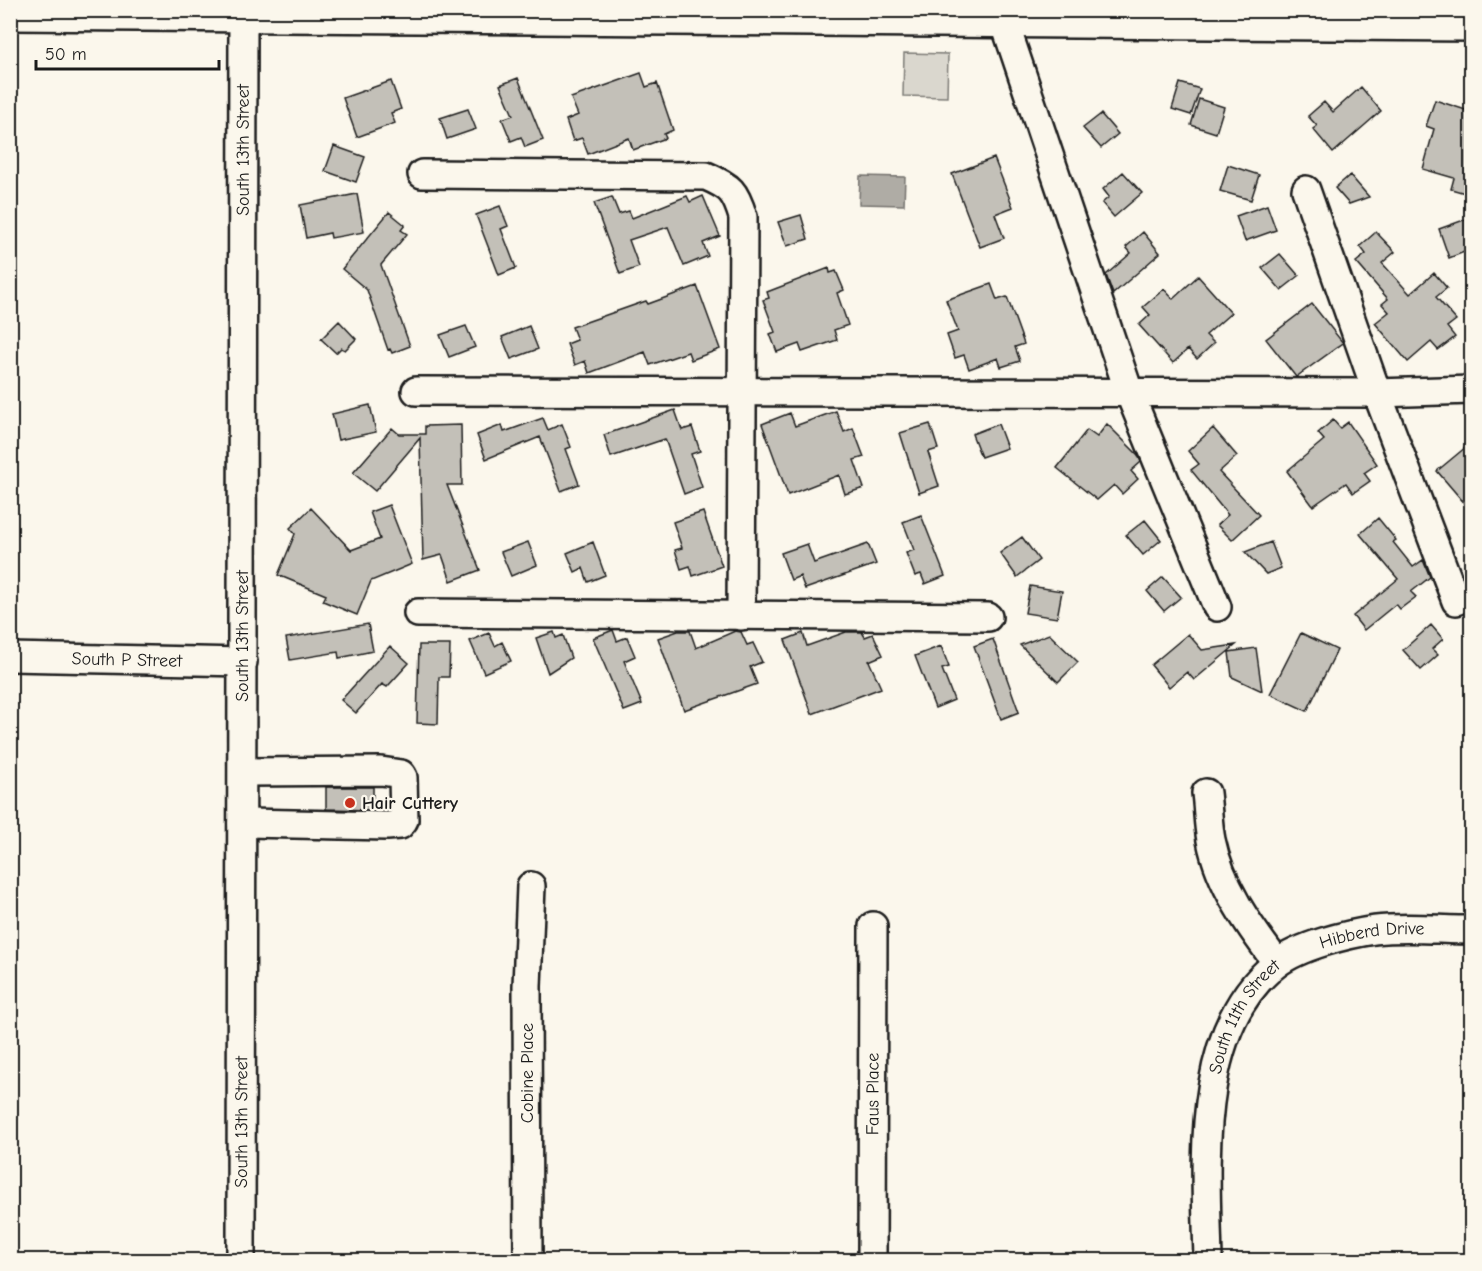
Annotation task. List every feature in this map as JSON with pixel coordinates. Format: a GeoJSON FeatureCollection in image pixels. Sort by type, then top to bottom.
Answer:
{"type":"FeatureCollection","features":[{"type":"Feature","properties":{"kind":"street","name":"South 13th Street"},"geometry":{"type":"LineString","coordinates":[[241,1260],[243,14]]}},
{"type":"Feature","properties":{"kind":"street"},"geometry":{"type":"LineString","coordinates":[[10,16],[521,15],[1472,27]]}},
{"type":"Feature","properties":{"kind":"street"},"geometry":{"type":"LineString","coordinates":[[1004,21],[1129,392],[1217,607]]}},
{"type":"Feature","properties":{"kind":"street"},"geometry":{"type":"LineString","coordinates":[[422,174],[706,176],[728,185],[737,198],[743,217],[741,615]]}},
{"type":"Feature","properties":{"kind":"street"},"geometry":{"type":"LineString","coordinates":[[1306,190],[1377,393],[1456,601]]}},
{"type":"Feature","properties":{"kind":"street"},"geometry":{"type":"LineString","coordinates":[[416,392],[1377,393],[1472,390]]}},
{"type":"Feature","properties":{"kind":"street"},"geometry":{"type":"LineString","coordinates":[[418,613],[988,617]]}},
{"type":"Feature","properties":{"kind":"street","name":"South P Street"},"geometry":{"type":"LineString","coordinates":[[10,657],[243,662]]}},
{"type":"Feature","properties":{"kind":"street"},"geometry":{"type":"LineString","coordinates":[[242,823],[387,826],[400,825],[404,820],[404,777],[401,774],[381,771],[243,772]]}},
{"type":"Feature","properties":{"kind":"street","name":"South 11th Street"},"geometry":{"type":"LineString","coordinates":[[1206,793],[1211,840],[1221,874],[1250,926],[1277,963],[1253,988],[1233,1021],[1218,1058],[1208,1114],[1206,1148],[1208,1260]]}},
{"type":"Feature","properties":{"kind":"street","name":"Cobine Place"},"geometry":{"type":"LineString","coordinates":[[528,1260],[527,986],[531,886]]}},
{"type":"Feature","properties":{"kind":"street","name":"Faus Place"},"geometry":{"type":"LineString","coordinates":[[872,1260],[873,926]]}},
{"type":"Feature","properties":{"kind":"street","name":"Hibberd Drive"},"geometry":{"type":"LineString","coordinates":[[1277,963],[1335,939],[1376,930],[1472,930]]}},
{"type":"Feature","properties":{"kind":"shaded area"},"geometry":{"type":"Polygon","coordinates":[[[904,53],[948,54],[947,97],[903,96],[904,53]]]}},
{"type":"Feature","properties":{"kind":"shaded area"},"geometry":{"type":"Polygon","coordinates":[[[860,176],[905,177],[904,205],[859,204],[860,176]]]}},
{"type":"Feature","properties":{"kind":"building"},"geometry":{"type":"Polygon","coordinates":[[[641,73],[646,87],[657,83],[673,130],[664,134],[666,138],[633,150],[629,138],[588,154],[582,138],[573,141],[566,120],[578,115],[571,98],[641,73]]]}},
{"type":"Feature","properties":{"kind":"building"},"geometry":{"type":"Polygon","coordinates":[[[518,78],[543,140],[525,147],[521,137],[511,141],[502,119],[513,115],[500,85],[518,78]]]}},
{"type":"Feature","properties":{"kind":"building"},"geometry":{"type":"Polygon","coordinates":[[[391,81],[401,109],[391,113],[395,123],[357,137],[343,98],[391,81]]]}},
{"type":"Feature","properties":{"kind":"building"},"geometry":{"type":"Polygon","coordinates":[[[1180,83],[1200,89],[1191,115],[1172,109],[1180,83]]]}},
{"type":"Feature","properties":{"kind":"building"},"geometry":{"type":"Polygon","coordinates":[[[1361,87],[1381,111],[1333,153],[1313,129],[1317,126],[1308,116],[1324,102],[1333,112],[1361,87]]]}},
{"type":"Feature","properties":{"kind":"building"},"geometry":{"type":"Polygon","coordinates":[[[1199,99],[1224,107],[1216,133],[1191,125],[1199,99]]]}},
{"type":"Feature","properties":{"kind":"building"},"geometry":{"type":"Polygon","coordinates":[[[1435,100],[1472,112],[1472,195],[1451,189],[1454,178],[1423,169],[1434,129],[1426,126],[1435,100]]]}},
{"type":"Feature","properties":{"kind":"building"},"geometry":{"type":"Polygon","coordinates":[[[468,109],[476,129],[447,139],[440,118],[468,109]]]}},
{"type":"Feature","properties":{"kind":"building"},"geometry":{"type":"Polygon","coordinates":[[[1101,114],[1118,134],[1101,148],[1083,128],[1101,114]]]}},
{"type":"Feature","properties":{"kind":"building"},"geometry":{"type":"Polygon","coordinates":[[[334,146],[365,157],[356,182],[325,171],[334,146]]]}},
{"type":"Feature","properties":{"kind":"building"},"geometry":{"type":"Polygon","coordinates":[[[994,158],[1013,207],[995,214],[1004,238],[980,247],[952,174],[994,158]]]}},
{"type":"Feature","properties":{"kind":"building"},"geometry":{"type":"Polygon","coordinates":[[[1228,165],[1259,175],[1251,200],[1220,191],[1228,165]]]}},
{"type":"Feature","properties":{"kind":"building"},"geometry":{"type":"Polygon","coordinates":[[[1123,172],[1142,193],[1114,217],[1102,203],[1109,197],[1103,189],[1123,172]]]}},
{"type":"Feature","properties":{"kind":"building"},"geometry":{"type":"Polygon","coordinates":[[[1350,175],[1369,197],[1349,204],[1335,188],[1350,175]]]}},
{"type":"Feature","properties":{"kind":"building"},"geometry":{"type":"Polygon","coordinates":[[[357,194],[364,232],[331,238],[330,233],[306,238],[300,205],[357,194]]]}},
{"type":"Feature","properties":{"kind":"building"},"geometry":{"type":"Polygon","coordinates":[[[687,196],[690,202],[703,196],[720,236],[703,243],[708,256],[684,266],[668,227],[629,240],[639,267],[620,274],[594,203],[612,197],[619,214],[629,211],[632,218],[687,196]]]}},
{"type":"Feature","properties":{"kind":"building"},"geometry":{"type":"Polygon","coordinates":[[[1267,205],[1276,230],[1245,241],[1236,216],[1267,205]]]}},
{"type":"Feature","properties":{"kind":"building"},"geometry":{"type":"Polygon","coordinates":[[[500,206],[508,226],[501,229],[516,268],[499,275],[476,215],[500,206]]]}},
{"type":"Feature","properties":{"kind":"building"},"geometry":{"type":"Polygon","coordinates":[[[389,212],[405,225],[401,230],[407,234],[381,265],[410,346],[392,353],[390,349],[388,350],[367,290],[342,269],[389,212]]]}},
{"type":"Feature","properties":{"kind":"building"},"geometry":{"type":"Polygon","coordinates":[[[801,215],[808,239],[787,246],[778,222],[801,215]]]}},
{"type":"Feature","properties":{"kind":"building"},"geometry":{"type":"Polygon","coordinates":[[[1472,217],[1472,249],[1449,258],[1439,229],[1472,217]]]}},
{"type":"Feature","properties":{"kind":"building"},"geometry":{"type":"Polygon","coordinates":[[[1143,232],[1160,253],[1113,294],[1106,275],[1131,253],[1126,247],[1143,232]]]}},
{"type":"Feature","properties":{"kind":"building"},"geometry":{"type":"Polygon","coordinates":[[[1376,232],[1395,252],[1382,263],[1410,294],[1434,273],[1447,288],[1436,297],[1456,320],[1447,327],[1455,337],[1438,350],[1431,342],[1408,362],[1375,323],[1389,312],[1382,304],[1388,299],[1356,262],[1366,254],[1360,246],[1376,232]]]}},
{"type":"Feature","properties":{"kind":"building"},"geometry":{"type":"Polygon","coordinates":[[[1280,254],[1299,276],[1281,290],[1262,268],[1280,254]]]}},
{"type":"Feature","properties":{"kind":"building"},"geometry":{"type":"Polygon","coordinates":[[[829,268],[830,273],[836,271],[844,290],[837,293],[848,325],[834,330],[837,340],[802,352],[799,344],[777,352],[770,334],[775,332],[763,300],[769,298],[767,292],[829,268]]]}},
{"type":"Feature","properties":{"kind":"building"},"geometry":{"type":"Polygon","coordinates":[[[1198,276],[1231,313],[1206,335],[1214,343],[1197,359],[1188,349],[1173,363],[1139,325],[1150,315],[1143,307],[1164,289],[1173,299],[1198,276]]]}},
{"type":"Feature","properties":{"kind":"building"},"geometry":{"type":"Polygon","coordinates":[[[991,284],[997,300],[1007,297],[1024,344],[1015,347],[1020,361],[1001,367],[998,358],[969,369],[964,355],[955,358],[947,335],[958,331],[946,300],[991,284]]]}},
{"type":"Feature","properties":{"kind":"building"},"geometry":{"type":"Polygon","coordinates":[[[697,286],[720,349],[691,360],[688,352],[650,365],[645,352],[589,373],[585,361],[575,365],[567,344],[577,340],[572,327],[646,301],[648,304],[697,286]]]}},
{"type":"Feature","properties":{"kind":"building"},"geometry":{"type":"Polygon","coordinates":[[[1312,304],[1343,343],[1296,377],[1266,339],[1312,304]]]}},
{"type":"Feature","properties":{"kind":"building"},"geometry":{"type":"Polygon","coordinates":[[[339,321],[356,339],[345,350],[341,348],[336,353],[321,339],[339,321]]]}},
{"type":"Feature","properties":{"kind":"building"},"geometry":{"type":"Polygon","coordinates":[[[466,326],[475,347],[449,357],[440,335],[466,326]]]}},
{"type":"Feature","properties":{"kind":"building"},"geometry":{"type":"Polygon","coordinates":[[[529,326],[538,349],[511,359],[502,337],[529,326]]]}},
{"type":"Feature","properties":{"kind":"building"},"geometry":{"type":"Polygon","coordinates":[[[370,405],[376,432],[338,440],[332,414],[370,405]]]}},
{"type":"Feature","properties":{"kind":"building"},"geometry":{"type":"Polygon","coordinates":[[[675,410],[682,430],[692,427],[700,451],[691,454],[702,487],[684,494],[665,439],[611,457],[604,435],[675,410]]]}},
{"type":"Feature","properties":{"kind":"building"},"geometry":{"type":"Polygon","coordinates":[[[836,411],[844,432],[853,428],[864,457],[854,460],[864,488],[845,494],[839,475],[788,495],[762,424],[790,413],[795,426],[836,411]]]}},
{"type":"Feature","properties":{"kind":"building"},"geometry":{"type":"Polygon","coordinates":[[[543,418],[548,430],[562,424],[571,447],[566,449],[579,484],[561,491],[540,437],[486,459],[477,435],[502,425],[504,432],[543,418]]]}},
{"type":"Feature","properties":{"kind":"building"},"geometry":{"type":"Polygon","coordinates":[[[1333,420],[1340,428],[1348,422],[1377,464],[1364,473],[1370,481],[1353,493],[1346,483],[1313,506],[1287,471],[1324,440],[1318,433],[1333,420]]]}},
{"type":"Feature","properties":{"kind":"building"},"geometry":{"type":"Polygon","coordinates":[[[930,424],[938,449],[928,452],[939,486],[919,493],[900,433],[930,424]]]}},
{"type":"Feature","properties":{"kind":"building"},"geometry":{"type":"Polygon","coordinates":[[[998,424],[1007,448],[981,457],[972,434],[998,424]]]}},
{"type":"Feature","properties":{"kind":"building"},"geometry":{"type":"Polygon","coordinates":[[[1107,424],[1138,455],[1141,462],[1131,471],[1138,479],[1122,494],[1114,485],[1097,500],[1057,468],[1087,430],[1097,437],[1107,424]]]}},
{"type":"Feature","properties":{"kind":"building"},"geometry":{"type":"Polygon","coordinates":[[[461,425],[462,485],[447,485],[480,570],[451,581],[442,555],[423,560],[420,438],[375,491],[353,473],[392,428],[399,434],[425,434],[425,426],[461,425]]]}},
{"type":"Feature","properties":{"kind":"building"},"geometry":{"type":"Polygon","coordinates":[[[1213,428],[1237,456],[1219,472],[1259,515],[1232,540],[1217,525],[1228,515],[1191,470],[1199,464],[1188,451],[1213,428]]]}},
{"type":"Feature","properties":{"kind":"building"},"geometry":{"type":"Polygon","coordinates":[[[1472,442],[1472,512],[1437,471],[1472,442]]]}},
{"type":"Feature","properties":{"kind":"building"},"geometry":{"type":"Polygon","coordinates":[[[389,505],[412,564],[371,581],[357,615],[323,601],[326,595],[278,575],[295,534],[290,528],[311,508],[351,550],[380,539],[370,512],[389,505]]]}},
{"type":"Feature","properties":{"kind":"building"},"geometry":{"type":"Polygon","coordinates":[[[703,512],[722,566],[693,576],[690,566],[681,569],[675,550],[682,548],[673,522],[703,512]]]}},
{"type":"Feature","properties":{"kind":"building"},"geometry":{"type":"Polygon","coordinates":[[[921,515],[945,576],[925,584],[921,574],[915,576],[906,553],[914,550],[903,522],[921,515]]]}},
{"type":"Feature","properties":{"kind":"building"},"geometry":{"type":"Polygon","coordinates":[[[1378,518],[1396,540],[1393,542],[1413,567],[1423,560],[1430,577],[1411,592],[1416,597],[1400,609],[1396,604],[1364,630],[1353,616],[1398,579],[1360,534],[1378,518]]]}},
{"type":"Feature","properties":{"kind":"building"},"geometry":{"type":"Polygon","coordinates":[[[1145,520],[1161,540],[1143,555],[1126,535],[1145,520]]]}},
{"type":"Feature","properties":{"kind":"building"},"geometry":{"type":"Polygon","coordinates":[[[1022,537],[1039,560],[1017,577],[1000,553],[1022,537]]]}},
{"type":"Feature","properties":{"kind":"building"},"geometry":{"type":"Polygon","coordinates":[[[528,542],[537,565],[511,576],[501,552],[528,542]]]}},
{"type":"Feature","properties":{"kind":"building"},"geometry":{"type":"Polygon","coordinates":[[[593,542],[605,575],[588,582],[583,568],[575,572],[567,553],[593,542]]]}},
{"type":"Feature","properties":{"kind":"building"},"geometry":{"type":"Polygon","coordinates":[[[1271,542],[1281,568],[1266,574],[1245,552],[1271,542]]]}},
{"type":"Feature","properties":{"kind":"building"},"geometry":{"type":"Polygon","coordinates":[[[807,544],[814,563],[868,544],[876,564],[805,589],[800,576],[791,580],[781,553],[807,544]]]}},
{"type":"Feature","properties":{"kind":"building"},"geometry":{"type":"Polygon","coordinates":[[[1163,577],[1181,597],[1164,611],[1147,591],[1163,577]]]}},
{"type":"Feature","properties":{"kind":"building"},"geometry":{"type":"Polygon","coordinates":[[[1030,586],[1062,591],[1057,618],[1025,613],[1030,586]]]}},
{"type":"Feature","properties":{"kind":"building"},"geometry":{"type":"Polygon","coordinates":[[[368,624],[373,651],[339,658],[338,652],[290,660],[286,638],[368,624]]]}},
{"type":"Feature","properties":{"kind":"building"},"geometry":{"type":"Polygon","coordinates":[[[1431,625],[1443,639],[1432,649],[1438,655],[1421,670],[1403,650],[1431,625]]]}},
{"type":"Feature","properties":{"kind":"building"},"geometry":{"type":"Polygon","coordinates":[[[613,630],[617,641],[627,637],[635,656],[624,661],[642,704],[624,711],[593,638],[613,630]]]}},
{"type":"Feature","properties":{"kind":"building"},"geometry":{"type":"Polygon","coordinates":[[[678,631],[690,631],[696,648],[735,631],[741,632],[747,645],[753,643],[762,662],[750,667],[757,684],[684,710],[658,638],[678,631]]]}},
{"type":"Feature","properties":{"kind":"building"},"geometry":{"type":"Polygon","coordinates":[[[554,632],[556,638],[563,635],[571,658],[548,673],[536,638],[554,632]]]}},
{"type":"Feature","properties":{"kind":"building"},"geometry":{"type":"Polygon","coordinates":[[[846,632],[862,632],[865,637],[873,634],[883,655],[869,661],[881,688],[812,714],[785,640],[803,633],[807,646],[846,632]]]}},
{"type":"Feature","properties":{"kind":"building"},"geometry":{"type":"Polygon","coordinates":[[[489,633],[495,646],[502,642],[511,661],[484,673],[470,641],[489,633]]]}},
{"type":"Feature","properties":{"kind":"building"},"geometry":{"type":"Polygon","coordinates":[[[1301,633],[1337,650],[1307,711],[1270,694],[1301,633]]]}},
{"type":"Feature","properties":{"kind":"building"},"geometry":{"type":"Polygon","coordinates":[[[1049,634],[1078,662],[1058,682],[1020,645],[1049,634]]]}},
{"type":"Feature","properties":{"kind":"building"},"geometry":{"type":"Polygon","coordinates":[[[1188,634],[1202,650],[1236,645],[1194,680],[1187,672],[1169,687],[1151,665],[1188,634]]]}},
{"type":"Feature","properties":{"kind":"building"},"geometry":{"type":"Polygon","coordinates":[[[993,639],[1019,712],[1001,719],[974,646],[993,639]]]}},
{"type":"Feature","properties":{"kind":"building"},"geometry":{"type":"Polygon","coordinates":[[[419,645],[450,645],[449,677],[439,677],[438,724],[417,723],[419,645]]]}},
{"type":"Feature","properties":{"kind":"building"},"geometry":{"type":"Polygon","coordinates":[[[390,646],[409,663],[387,687],[382,684],[356,713],[341,700],[390,646]]]}},
{"type":"Feature","properties":{"kind":"building"},"geometry":{"type":"Polygon","coordinates":[[[941,646],[949,667],[942,669],[954,700],[935,708],[915,656],[941,646]]]}},
{"type":"Feature","properties":{"kind":"building"},"geometry":{"type":"Polygon","coordinates":[[[1256,648],[1262,691],[1232,677],[1229,652],[1256,648]]]}},
{"type":"Feature","properties":{"kind":"building"},"geometry":{"type":"Polygon","coordinates":[[[326,787],[373,787],[373,810],[326,809],[326,787]]]}},
{"type":"Feature","properties":{"kind":"place","name":"Hair Cuttery"},"geometry":{"type":"Point","coordinates":[350,803]}}]}
